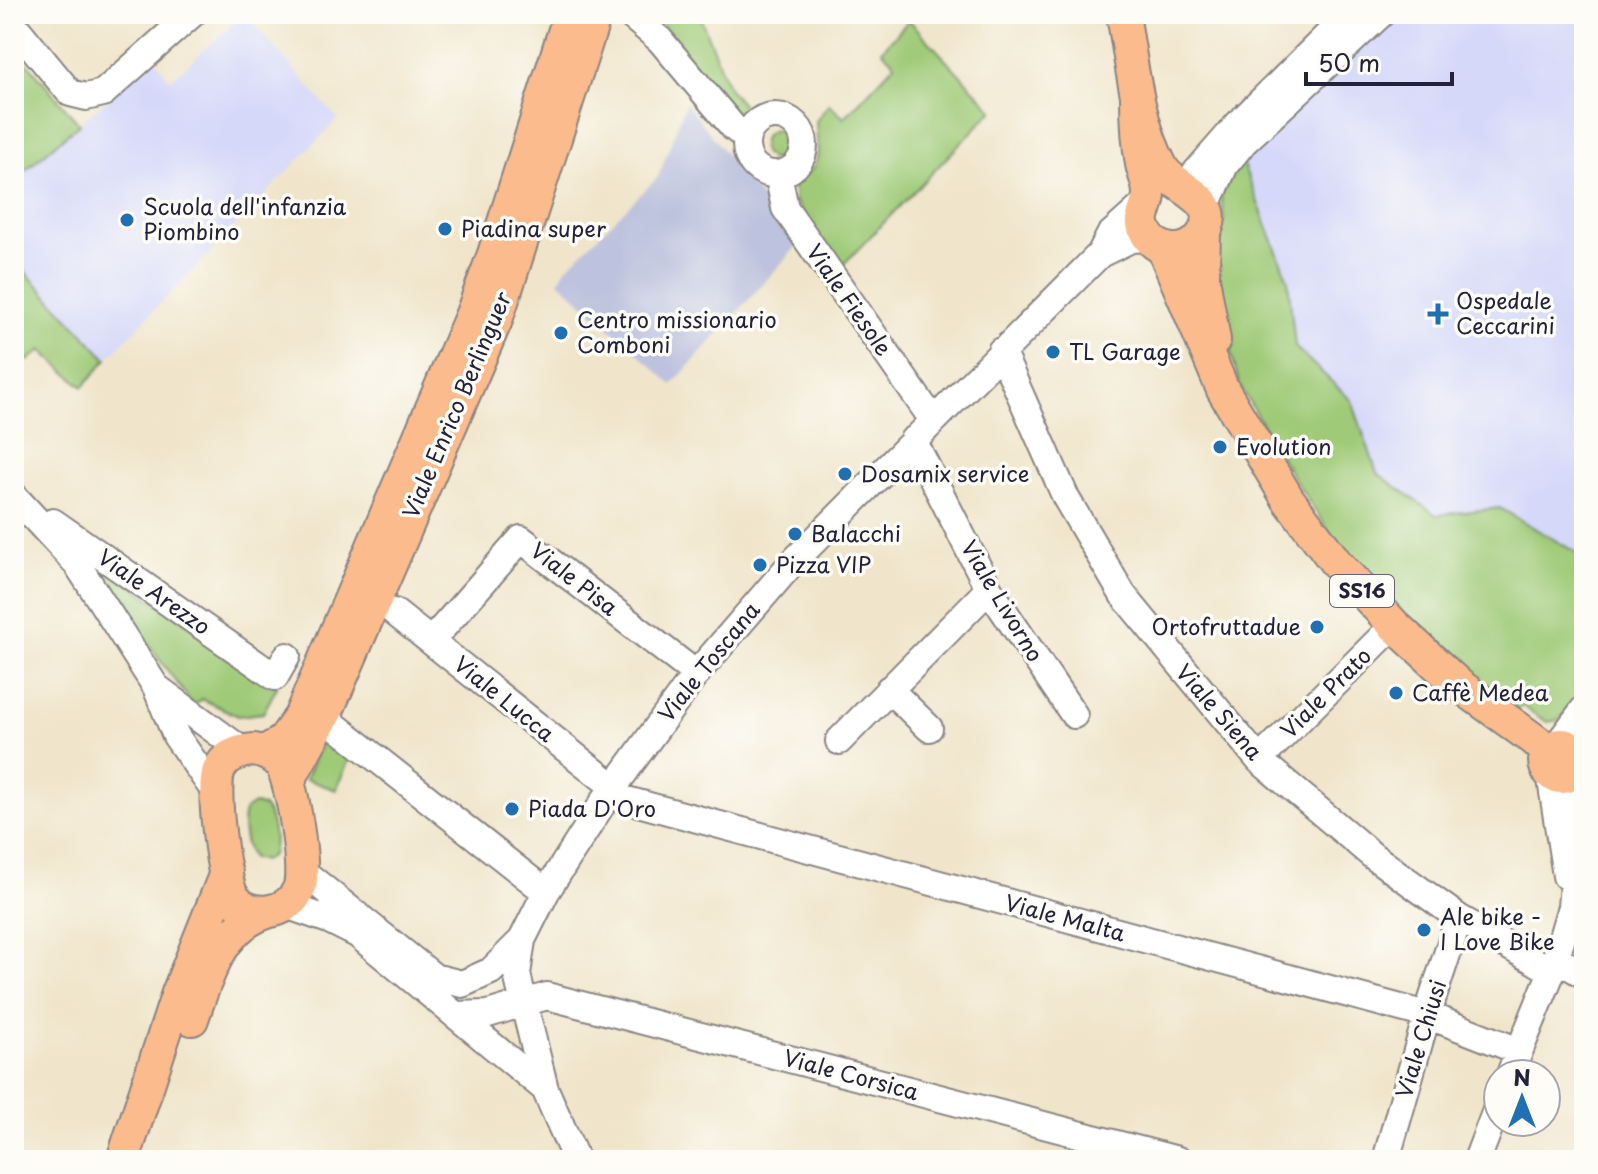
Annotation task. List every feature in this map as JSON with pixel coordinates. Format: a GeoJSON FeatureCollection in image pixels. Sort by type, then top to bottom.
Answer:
{"type":"FeatureCollection","features":[{"type":"Feature","properties":{"kind":"main road","name":"Viale Enrico Berlinguer"},"geometry":{"type":"LineString","coordinates":[[215,792],[217,774],[227,759],[282,742],[300,717],[472,314],[570,14]]}},
{"type":"Feature","properties":{"kind":"main road","name":"Viale Enrico Berlinguer"},"geometry":{"type":"LineString","coordinates":[[288,782],[324,717],[496,320],[597,14],[588,14]]}},
{"type":"Feature","properties":{"kind":"main road","name":"SS16"},"geometry":{"type":"LineString","coordinates":[[1123,14],[1137,97],[1156,157],[1166,175],[1198,209],[1203,278],[1223,390]]}},
{"type":"Feature","properties":{"kind":"main road","name":"SS16"},"geometry":{"type":"LineString","coordinates":[[1137,97],[1137,134],[1149,193],[1143,224],[1157,243],[1223,390],[1288,499],[1337,564],[1394,625],[1459,685],[1568,759]]}},
{"type":"Feature","properties":{"kind":"main road"},"geometry":{"type":"LineString","coordinates":[[1148,201],[1167,187],[1198,209],[1194,244],[1171,250],[1157,243]]}},
{"type":"Feature","properties":{"kind":"main road"},"geometry":{"type":"LineString","coordinates":[[146,1160],[199,1000],[222,944],[256,915],[277,909],[299,890],[302,871],[288,782],[280,764],[254,751]]}},
{"type":"Feature","properties":{"kind":"main road"},"geometry":{"type":"LineString","coordinates":[[215,792],[231,894],[238,902],[256,912],[277,909]]}},
{"type":"Feature","properties":{"kind":"main road"},"geometry":{"type":"LineString","coordinates":[[123,1160],[178,993],[226,873]]}},
{"type":"Feature","properties":{"kind":"street"},"geometry":{"type":"LineString","coordinates":[[14,25],[70,93],[86,97],[103,93],[192,14]]}},
{"type":"Feature","properties":{"kind":"street"},"geometry":{"type":"LineString","coordinates":[[629,14],[660,40],[734,128],[747,138]]}},
{"type":"Feature","properties":{"kind":"street"},"geometry":{"type":"LineString","coordinates":[[1198,209],[1238,124],[1349,14]]}},
{"type":"Feature","properties":{"kind":"street"},"geometry":{"type":"LineString","coordinates":[[1198,209],[1225,165],[1244,142],[1381,14]]}},
{"type":"Feature","properties":{"kind":"street"},"geometry":{"type":"LineString","coordinates":[[771,116],[786,117],[800,128],[804,138],[802,157],[796,166],[778,174],[768,173],[753,164],[746,147],[747,138],[755,123],[771,116]]}},
{"type":"Feature","properties":{"kind":"street","name":"Viale Fiesole"},"geometry":{"type":"LineString","coordinates":[[778,174],[785,208],[933,420]]}},
{"type":"Feature","properties":{"kind":"street","name":"Viale Toscana"},"geometry":{"type":"LineString","coordinates":[[576,1160],[545,1089],[517,974],[522,940],[546,892],[611,791],[696,674],[791,564],[1100,254],[1110,235],[1148,201]]}},
{"type":"Feature","properties":{"kind":"street","name":"Viale Toscana"},"geometry":{"type":"LineString","coordinates":[[1100,254],[1131,239],[1157,243]]}},
{"type":"Feature","properties":{"kind":"street","name":"Viale Siena"},"geometry":{"type":"LineString","coordinates":[[1001,351],[1066,498],[1123,595],[1259,760],[1373,856],[1459,918],[1554,964],[1584,975]]}},
{"type":"Feature","properties":{"kind":"street","name":"Viale Livorno"},"geometry":{"type":"LineString","coordinates":[[913,440],[989,589],[1074,715]]}},
{"type":"Feature","properties":{"kind":"street","name":"Viale Arezzo"},"geometry":{"type":"LineString","coordinates":[[14,495],[275,677],[287,656]]}},
{"type":"Feature","properties":{"kind":"street","name":"Viale Arezzo"},"geometry":{"type":"LineString","coordinates":[[14,495],[77,564],[156,687],[176,736],[215,792]]}},
{"type":"Feature","properties":{"kind":"street","name":"Viale Pisa"},"geometry":{"type":"LineString","coordinates":[[431,641],[521,539],[696,674]]}},
{"type":"Feature","properties":{"kind":"street"},"geometry":{"type":"LineString","coordinates":[[839,741],[989,589]]}},
{"type":"Feature","properties":{"kind":"street","name":"Viale Lucca"},"geometry":{"type":"LineString","coordinates":[[394,612],[611,791]]}},
{"type":"Feature","properties":{"kind":"street","name":"Viale Prato"},"geometry":{"type":"LineString","coordinates":[[1259,760],[1394,625]]}},
{"type":"Feature","properties":{"kind":"street","name":"Viale Arezzo"},"geometry":{"type":"LineString","coordinates":[[156,687],[254,751]]}},
{"type":"Feature","properties":{"kind":"street"},"geometry":{"type":"LineString","coordinates":[[889,689],[929,728]]}},
{"type":"Feature","properties":{"kind":"street"},"geometry":{"type":"LineString","coordinates":[[1516,1058],[1554,964],[1571,907],[1556,826],[1568,759],[1584,709]]}},
{"type":"Feature","properties":{"kind":"street"},"geometry":{"type":"LineString","coordinates":[[324,717],[546,892]]}},
{"type":"Feature","properties":{"kind":"street","name":"Viale Malta"},"geometry":{"type":"LineString","coordinates":[[611,791],[1427,1015],[1507,1058]]}},
{"type":"Feature","properties":{"kind":"street"},"geometry":{"type":"LineString","coordinates":[[302,871],[434,977],[462,984],[491,971],[522,940]]}},
{"type":"Feature","properties":{"kind":"street"},"geometry":{"type":"LineString","coordinates":[[277,909],[329,920],[357,934],[545,1089]]}},
{"type":"Feature","properties":{"kind":"street","name":"Viale Chiusi"},"geometry":{"type":"LineString","coordinates":[[1386,1160],[1427,1015],[1459,918]]}},
{"type":"Feature","properties":{"kind":"street","name":"Viale Corsica"},"geometry":{"type":"LineString","coordinates":[[524,1004],[547,996],[1178,1160]]}},
{"type":"Feature","properties":{"kind":"street"},"geometry":{"type":"LineString","coordinates":[[455,1015],[488,1014],[524,1004]]}},
{"type":"Feature","properties":{"kind":"street"},"geometry":{"type":"LineString","coordinates":[[1477,1160],[1485,1138]]}},
{"type":"Feature","properties":{"kind":"shaded area","name":"Scuola dell'infanzia Piombino"},"geometry":{"type":"Polygon","coordinates":[[[245,14],[338,119],[107,359],[14,260],[14,180],[155,58],[170,80],[245,14]]]}},
{"type":"Feature","properties":{"kind":"shaded area","name":"Ospedale Ceccarini"},"geometry":{"type":"Polygon","coordinates":[[[1396,14],[1584,14],[1584,557],[1500,508],[1436,515],[1377,473],[1352,401],[1295,347],[1288,280],[1241,159],[1396,14]]]}},
{"type":"Feature","properties":{"kind":"shaded area"},"geometry":{"type":"Polygon","coordinates":[[[686,103],[798,245],[672,385],[559,281],[566,268],[658,177],[686,103]]]}},
{"type":"Feature","properties":{"kind":"green space"},"geometry":{"type":"Polygon","coordinates":[[[654,14],[699,14],[729,89],[750,114],[748,122],[742,123],[654,14]]]}},
{"type":"Feature","properties":{"kind":"green space"},"geometry":{"type":"Polygon","coordinates":[[[909,20],[993,110],[838,270],[794,200],[794,185],[814,167],[818,154],[816,121],[829,104],[844,118],[895,64],[882,50],[909,20]]]}},
{"type":"Feature","properties":{"kind":"green space"},"geometry":{"type":"Polygon","coordinates":[[[14,47],[79,124],[14,180],[14,47]]]}},
{"type":"Feature","properties":{"kind":"green space"},"geometry":{"type":"Polygon","coordinates":[[[777,130],[783,131],[791,139],[791,151],[783,159],[777,160],[771,159],[763,151],[762,145],[763,139],[771,131],[777,130]]]}},
{"type":"Feature","properties":{"kind":"green space"},"geometry":{"type":"Polygon","coordinates":[[[1241,159],[1288,280],[1295,347],[1352,401],[1377,473],[1436,515],[1500,508],[1584,557],[1584,688],[1559,720],[1547,722],[1522,706],[1517,710],[1474,678],[1397,607],[1330,533],[1289,471],[1240,386],[1208,270],[1210,249],[1224,221],[1221,195],[1241,159]]]}},
{"type":"Feature","properties":{"kind":"green space"},"geometry":{"type":"Polygon","coordinates":[[[14,260],[107,359],[83,387],[41,350],[28,361],[14,347],[14,260]]]}},
{"type":"Feature","properties":{"kind":"green space"},"geometry":{"type":"Polygon","coordinates":[[[105,567],[277,687],[263,713],[238,716],[202,699],[194,706],[99,578],[105,567]]]}},
{"type":"Feature","properties":{"kind":"green space"},"geometry":{"type":"Polygon","coordinates":[[[321,744],[329,744],[351,755],[336,790],[305,779],[321,744]]]}},
{"type":"Feature","properties":{"kind":"green space"},"geometry":{"type":"Polygon","coordinates":[[[254,804],[264,807],[273,830],[272,855],[263,861],[252,858],[244,835],[245,810],[254,804]]]}},
{"type":"Feature","properties":{"kind":"place","name":"Scuola dell'infanzia Piombino"},"geometry":{"type":"Point","coordinates":[127,220]}},
{"type":"Feature","properties":{"kind":"place","name":"Piadina super"},"geometry":{"type":"Point","coordinates":[445,229]}},
{"type":"Feature","properties":{"kind":"place","name":"Ospedale Ceccarini"},"geometry":{"type":"Point","coordinates":[1438,314]}},
{"type":"Feature","properties":{"kind":"place","name":"Centro missionario Comboni"},"geometry":{"type":"Point","coordinates":[561,333]}},
{"type":"Feature","properties":{"kind":"place","name":"TL Garage"},"geometry":{"type":"Point","coordinates":[1053,352]}},
{"type":"Feature","properties":{"kind":"place","name":"Evolution"},"geometry":{"type":"Point","coordinates":[1220,447]}},
{"type":"Feature","properties":{"kind":"place","name":"Dosamix service"},"geometry":{"type":"Point","coordinates":[845,474]}},
{"type":"Feature","properties":{"kind":"place","name":"Balacchi"},"geometry":{"type":"Point","coordinates":[795,534]}},
{"type":"Feature","properties":{"kind":"place","name":"Pizza VIP"},"geometry":{"type":"Point","coordinates":[760,565]}},
{"type":"Feature","properties":{"kind":"place","name":"Ortofruttadue"},"geometry":{"type":"Point","coordinates":[1317,627]}},
{"type":"Feature","properties":{"kind":"place","name":"Caffè Medea"},"geometry":{"type":"Point","coordinates":[1396,693]}},
{"type":"Feature","properties":{"kind":"place","name":"Piada D'Oro"},"geometry":{"type":"Point","coordinates":[512,809]}},
{"type":"Feature","properties":{"kind":"place","name":"Ale bike - I Love Bike"},"geometry":{"type":"Point","coordinates":[1424,930]}}]}
